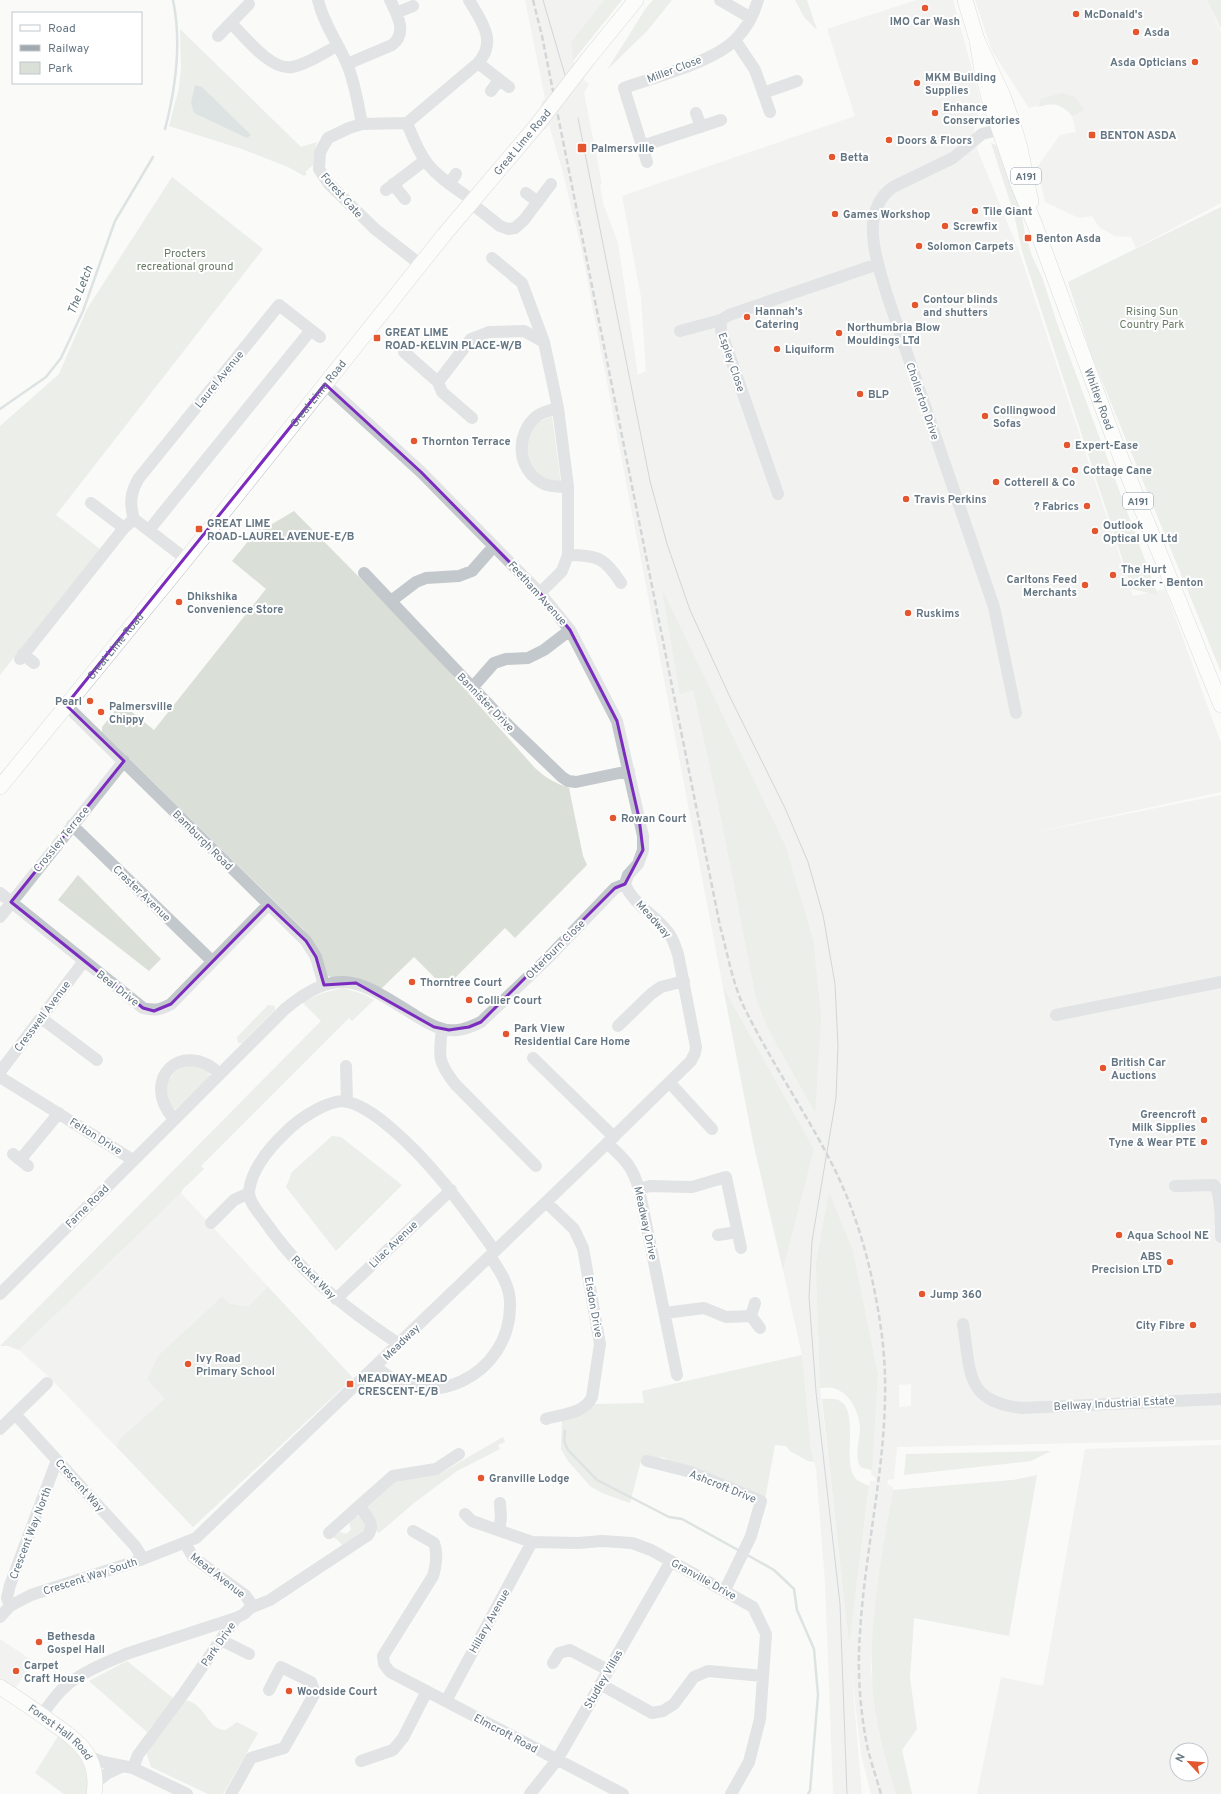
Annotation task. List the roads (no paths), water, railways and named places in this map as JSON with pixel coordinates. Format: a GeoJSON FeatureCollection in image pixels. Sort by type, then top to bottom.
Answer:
{"type":"FeatureCollection","features":[{"type":"Feature","properties":{"kind":"main road","name":"Great Lime Road"},"geometry":{"type":"LineString","coordinates":[[0,787],[186,559],[421,264],[468,199],[537,126],[588,59],[636,0]]}},
{"type":"Feature","properties":{"kind":"main road","name":"Whitley Road"},"geometry":{"type":"LineString","coordinates":[[965,0],[980,46],[1003,96],[1018,184],[1035,225],[1121,458],[1221,705]]}},
{"type":"Feature","properties":{"kind":"main road","name":"Whitley Road"},"geometry":{"type":"LineString","coordinates":[[1008,126],[1029,188],[1035,225]]}},
{"type":"Feature","properties":{"kind":"main road","name":"Forest Hall Road"},"geometry":{"type":"LineString","coordinates":[[0,1687],[42,1714],[76,1740],[88,1756],[93,1770],[94,1789]]}},
{"type":"Feature","properties":{"kind":"street"},"geometry":{"type":"LineString","coordinates":[[318,0],[322,17],[347,64],[362,124]]}},
{"type":"Feature","properties":{"kind":"street"},"geometry":{"type":"LineString","coordinates":[[347,64],[395,42],[399,36],[401,27],[390,0]]}},
{"type":"Feature","properties":{"kind":"street"},"geometry":{"type":"LineString","coordinates":[[470,0],[487,34],[486,50],[478,62],[407,122],[418,151],[436,175],[500,226],[508,229],[515,228],[524,220],[551,184]]}},
{"type":"Feature","properties":{"kind":"street"},"geometry":{"type":"LineString","coordinates":[[720,0],[751,18]]}},
{"type":"Feature","properties":{"kind":"street","name":"Miller Close"},"geometry":{"type":"LineString","coordinates":[[647,162],[624,88],[694,63],[717,52],[735,40],[751,18],[758,0]]}},
{"type":"Feature","properties":{"kind":"street"},"geometry":{"type":"LineString","coordinates":[[218,36],[249,4]]}},
{"type":"Feature","properties":{"kind":"street"},"geometry":{"type":"LineString","coordinates":[[396,13],[413,6]]}},
{"type":"Feature","properties":{"kind":"street"},"geometry":{"type":"LineString","coordinates":[[230,23],[269,60],[282,67],[298,65],[337,46]]}},
{"type":"Feature","properties":{"kind":"street"},"geometry":{"type":"LineString","coordinates":[[735,40],[755,70],[770,112]]}},
{"type":"Feature","properties":{"kind":"street"},"geometry":{"type":"LineString","coordinates":[[478,62],[509,88]]}},
{"type":"Feature","properties":{"kind":"street"},"geometry":{"type":"LineString","coordinates":[[491,91],[499,80]]}},
{"type":"Feature","properties":{"kind":"street"},"geometry":{"type":"LineString","coordinates":[[763,93],[797,81]]}},
{"type":"Feature","properties":{"kind":"street"},"geometry":{"type":"LineString","coordinates":[[696,113],[701,127]]}},
{"type":"Feature","properties":{"kind":"street"},"geometry":{"type":"LineString","coordinates":[[642,146],[721,120]]}},
{"type":"Feature","properties":{"kind":"street","name":"Forest Gate"},"geometry":{"type":"LineString","coordinates":[[407,122],[362,124],[340,131],[328,138],[320,152],[319,169],[329,184],[364,220],[421,264]]}},
{"type":"Feature","properties":{"kind":"street","name":"Chollerton Drive"},"geometry":{"type":"LineString","coordinates":[[1008,126],[979,136],[953,158],[893,187],[885,193],[876,208],[873,221],[873,236],[878,264],[900,333],[994,607],[1016,713]]}},
{"type":"Feature","properties":{"kind":"street"},"geometry":{"type":"LineString","coordinates":[[405,200],[390,187],[424,161]]}},
{"type":"Feature","properties":{"kind":"street"},"geometry":{"type":"LineString","coordinates":[[449,184],[456,174]]}},
{"type":"Feature","properties":{"kind":"street"},"geometry":{"type":"LineString","coordinates":[[526,193],[538,202]]}},
{"type":"Feature","properties":{"kind":"street"},"geometry":{"type":"LineString","coordinates":[[492,258],[522,283],[544,342],[558,408],[568,488],[568,555],[562,571],[540,593]]}},
{"type":"Feature","properties":{"kind":"street","name":"Espley Close"},"geometry":{"type":"LineString","coordinates":[[778,494],[721,331],[721,320],[729,315],[878,264]]}},
{"type":"Feature","properties":{"kind":"street","name":"Laurel Avenue"},"geometry":{"type":"LineString","coordinates":[[134,518],[131,508],[132,494],[130,482],[279,306],[315,334],[149,530]]}},
{"type":"Feature","properties":{"kind":"street"},"geometry":{"type":"LineString","coordinates":[[680,331],[721,320]]}},
{"type":"Feature","properties":{"kind":"street"},"geometry":{"type":"LineString","coordinates":[[438,382],[471,339],[489,332],[524,331],[544,342]]}},
{"type":"Feature","properties":{"kind":"street"},"geometry":{"type":"LineString","coordinates":[[404,352],[438,382],[442,392],[472,418]]}},
{"type":"Feature","properties":{"kind":"street","name":"Feetham Avenue"},"geometry":{"type":"LineString","coordinates":[[325,384],[405,456],[540,593],[570,630],[617,721],[629,771],[643,843],[641,858],[635,868],[628,875],[625,884]]}},
{"type":"Feature","properties":{"kind":"street"},"geometry":{"type":"LineString","coordinates":[[558,408],[538,415],[527,427],[523,435],[521,454],[524,464],[543,484],[568,488]]}},
{"type":"Feature","properties":{"kind":"street"},"geometry":{"type":"LineString","coordinates":[[92,503],[124,528]]}},
{"type":"Feature","properties":{"kind":"street"},"geometry":{"type":"LineString","coordinates":[[34,662],[21,657],[124,528],[134,518],[186,559]]}},
{"type":"Feature","properties":{"kind":"street"},"geometry":{"type":"LineString","coordinates":[[391,601],[416,582],[426,578],[459,576],[472,571],[494,546]]}},
{"type":"Feature","properties":{"kind":"street"},"geometry":{"type":"LineString","coordinates":[[568,555],[585,555],[600,559],[612,569],[621,583]]}},
{"type":"Feature","properties":{"kind":"street","name":"Bannister Drive"},"geometry":{"type":"LineString","coordinates":[[364,573],[508,725],[568,781],[576,782],[629,771]]}},
{"type":"Feature","properties":{"kind":"street"},"geometry":{"type":"LineString","coordinates":[[472,688],[494,663],[506,659],[528,658],[544,650],[570,630]]}},
{"type":"Feature","properties":{"kind":"street","name":"Bamburgh Road"},"geometry":{"type":"LineString","coordinates":[[66,705],[306,941],[316,958],[324,985]]}},
{"type":"Feature","properties":{"kind":"street","name":"Crossley Terrace"},"geometry":{"type":"LineString","coordinates":[[0,917],[124,761]]}},
{"type":"Feature","properties":{"kind":"street","name":"Craster Avenue"},"geometry":{"type":"LineString","coordinates":[[72,825],[212,961]]}},
{"type":"Feature","properties":{"kind":"street","name":"Meadway"},"geometry":{"type":"LineString","coordinates":[[185,1544],[202,1533],[670,1083],[691,1061],[696,1047],[678,954],[667,930],[630,893],[625,884]]}},
{"type":"Feature","properties":{"kind":"street","name":"Otterburn Close"},"geometry":{"type":"LineString","coordinates":[[324,985],[337,982],[356,983],[371,988],[430,1025],[442,1029],[458,1030],[481,1022],[546,960],[615,888],[625,884]]}},
{"type":"Feature","properties":{"kind":"street","name":"Beal Drive"},"geometry":{"type":"LineString","coordinates":[[0,893],[143,1008],[154,1011],[171,1004],[268,905]]}},
{"type":"Feature","properties":{"kind":"street","name":"Cresswell Avenue"},"geometry":{"type":"LineString","coordinates":[[0,1072],[84,961]]}},
{"type":"Feature","properties":{"kind":"street"},"geometry":{"type":"LineString","coordinates":[[618,1026],[651,994],[661,987],[684,981]]}},
{"type":"Feature","properties":{"kind":"street"},"geometry":{"type":"LineString","coordinates":[[1056,1015],[1221,982]]}},
{"type":"Feature","properties":{"kind":"street","name":"Farne Road"},"geometry":{"type":"LineString","coordinates":[[0,1294],[285,1009],[299,997],[324,985]]}},
{"type":"Feature","properties":{"kind":"street"},"geometry":{"type":"LineString","coordinates":[[41,1018],[97,1060]]}},
{"type":"Feature","properties":{"kind":"street"},"geometry":{"type":"LineString","coordinates":[[442,1029],[439,1057],[444,1070],[455,1084],[536,1166]]}},
{"type":"Feature","properties":{"kind":"street"},"geometry":{"type":"LineString","coordinates":[[533,1058],[610,1140]]}},
{"type":"Feature","properties":{"kind":"street"},"geometry":{"type":"LineString","coordinates":[[174,1119],[164,1107],[160,1091],[162,1079],[172,1066],[186,1060],[200,1060],[206,1062],[220,1074]]}},
{"type":"Feature","properties":{"kind":"street"},"geometry":{"type":"LineString","coordinates":[[346,1066],[347,1101]]}},
{"type":"Feature","properties":{"kind":"street","name":"Felton Drive"},"geometry":{"type":"LineString","coordinates":[[0,1077],[133,1160]]}},
{"type":"Feature","properties":{"kind":"street"},"geometry":{"type":"LineString","coordinates":[[670,1083],[712,1129]]}},
{"type":"Feature","properties":{"kind":"street"},"geometry":{"type":"LineString","coordinates":[[211,1223],[234,1200],[249,1192],[253,1177],[259,1164],[296,1122],[316,1109],[330,1104],[347,1101],[364,1109],[383,1121],[411,1145],[451,1190],[492,1253],[504,1278],[511,1305],[506,1333],[498,1348],[480,1370],[466,1380],[454,1384],[421,1389],[399,1384],[376,1366]]}},
{"type":"Feature","properties":{"kind":"street","name":"Felton Drive"},"geometry":{"type":"LineString","coordinates":[[21,1160],[59,1113]]}},
{"type":"Feature","properties":{"kind":"street","name":"Meadway Drive"},"geometry":{"type":"LineString","coordinates":[[610,1140],[629,1164],[635,1175],[677,1374]]}},
{"type":"Feature","properties":{"kind":"street"},"geometry":{"type":"LineString","coordinates":[[639,1189],[650,1186],[692,1187],[726,1177],[741,1248]]}},
{"type":"Feature","properties":{"kind":"street"},"geometry":{"type":"LineString","coordinates":[[1175,1186],[1214,1185],[1218,1188],[1221,1196],[1221,1238]]}},
{"type":"Feature","properties":{"kind":"street","name":"Lilac Avenue"},"geometry":{"type":"LineString","coordinates":[[336,1299],[451,1190]]}},
{"type":"Feature","properties":{"kind":"street","name":"Rocket Way"},"geometry":{"type":"LineString","coordinates":[[249,1192],[252,1203],[276,1238],[315,1281],[350,1311],[399,1344]]}},
{"type":"Feature","properties":{"kind":"street","name":"Elsdon Drive"},"geometry":{"type":"LineString","coordinates":[[546,1202],[574,1230],[583,1248],[600,1344],[592,1397],[589,1402],[585,1407],[577,1411],[546,1419]]}},
{"type":"Feature","properties":{"kind":"street"},"geometry":{"type":"LineString","coordinates":[[718,1236],[737,1232]]}},
{"type":"Feature","properties":{"kind":"street"},"geometry":{"type":"LineString","coordinates":[[751,1316],[755,1303]]}},
{"type":"Feature","properties":{"kind":"street"},"geometry":{"type":"LineString","coordinates":[[665,1313],[704,1308],[726,1317],[751,1316]]}},
{"type":"Feature","properties":{"kind":"street"},"geometry":{"type":"LineString","coordinates":[[751,1316],[760,1328]]}},
{"type":"Feature","properties":{"kind":"street","name":"Bellway Industrial Estate"},"geometry":{"type":"LineString","coordinates":[[964,1324],[972,1381],[979,1391],[985,1396],[994,1402],[1006,1406],[1022,1408],[1221,1399]]}},
{"type":"Feature","properties":{"kind":"street"},"geometry":{"type":"LineString","coordinates":[[0,1429],[47,1383]]}},
{"type":"Feature","properties":{"kind":"street","name":"Crescent Way"},"geometry":{"type":"LineString","coordinates":[[15,1414],[135,1546],[143,1559]]}},
{"type":"Feature","properties":{"kind":"street"},"geometry":{"type":"LineString","coordinates":[[329,1533],[344,1527],[359,1506],[393,1476],[436,1469],[459,1454]]}},
{"type":"Feature","properties":{"kind":"street","name":"Crescent Way North"},"geometry":{"type":"LineString","coordinates":[[10,1606],[7,1598],[8,1592],[57,1460]]}},
{"type":"Feature","properties":{"kind":"street","name":"Ashcroft Drive"},"geometry":{"type":"LineString","coordinates":[[647,1461],[662,1462],[691,1472],[761,1501],[752,1536],[725,1590]]}},
{"type":"Feature","properties":{"kind":"street"},"geometry":{"type":"LineString","coordinates":[[499,1530],[501,1518],[500,1503]]}},
{"type":"Feature","properties":{"kind":"street","name":"Park Drive"},"geometry":{"type":"LineString","coordinates":[[127,1767],[138,1755],[236,1618],[244,1614],[250,1608],[270,1600],[368,1535],[371,1531],[371,1522],[359,1506]]}},
{"type":"Feature","properties":{"kind":"street","name":"Granville Drive"},"geometry":{"type":"LineString","coordinates":[[465,1514],[472,1521],[532,1542],[578,1543],[602,1541],[632,1544],[651,1550],[753,1607],[766,1634],[760,1719],[749,1762],[730,1794]]}},
{"type":"Feature","properties":{"kind":"street","name":"Elmcroft Road"},"geometry":{"type":"LineString","coordinates":[[412,1531],[434,1543],[436,1547],[435,1569],[433,1576],[383,1656],[384,1664],[390,1672],[623,1794]]}},
{"type":"Feature","properties":{"kind":"street","name":"Hillary Avenue"},"geometry":{"type":"LineString","coordinates":[[446,1701],[532,1542]]}},
{"type":"Feature","properties":{"kind":"street","name":"Crescent Way South"},"geometry":{"type":"LineString","coordinates":[[0,1617],[10,1606],[30,1595],[185,1544]]}},
{"type":"Feature","properties":{"kind":"street","name":"Mead Avenue"},"geometry":{"type":"LineString","coordinates":[[185,1544],[193,1557],[245,1595],[250,1602],[250,1608]]}},
{"type":"Feature","properties":{"kind":"street","name":"Studley Villas"},"geometry":{"type":"LineString","coordinates":[[530,1794],[557,1760],[671,1561]]}},
{"type":"Feature","properties":{"kind":"street"},"geometry":{"type":"LineString","coordinates":[[42,1714],[66,1686],[76,1679],[126,1654],[236,1618]]}},
{"type":"Feature","properties":{"kind":"street"},"geometry":{"type":"LineString","coordinates":[[221,1640],[249,1654]]}},
{"type":"Feature","properties":{"kind":"street","name":"Studley Villas"},"geometry":{"type":"LineString","coordinates":[[553,1663],[559,1653],[570,1650],[608,1670]]}},
{"type":"Feature","properties":{"kind":"street"},"geometry":{"type":"LineString","coordinates":[[231,1794],[251,1758],[284,1748],[315,1693],[311,1682],[281,1667],[269,1690]]}},
{"type":"Feature","properties":{"kind":"street"},"geometry":{"type":"LineString","coordinates":[[600,1684],[652,1713],[663,1711],[674,1704],[694,1677],[708,1671],[763,1676]]}},
{"type":"Feature","properties":{"kind":"street"},"geometry":{"type":"LineString","coordinates":[[361,1761],[392,1750],[403,1738],[427,1691]]}},
{"type":"Feature","properties":{"kind":"street"},"geometry":{"type":"LineString","coordinates":[[88,1756],[103,1762],[127,1767],[187,1794]]}},
{"type":"Feature","properties":{"kind":"street"},"geometry":{"type":"LineString","coordinates":[[94,1789],[108,1773],[127,1767]]}},
{"type":"Feature","properties":{"kind":"waterway","name":"The Letch"},"geometry":{"type":"LineString","coordinates":[[165,129],[175,81],[177,49],[176,16],[173,0]]}},
{"type":"Feature","properties":{"kind":"waterway","name":"The Letch"},"geometry":{"type":"LineString","coordinates":[[0,409],[46,377],[61,358],[83,311],[115,221],[153,157]]}},
{"type":"Feature","properties":{"kind":"waterway"},"geometry":{"type":"LineString","coordinates":[[565,1431],[564,1441],[568,1450],[597,1480],[669,1517],[682,1519],[738,1550]]}},
{"type":"Feature","properties":{"kind":"waterway"},"geometry":{"type":"LineString","coordinates":[[749,1556],[774,1570],[794,1589],[797,1610],[814,1649],[818,1695],[810,1791],[808,1794]]}},
{"type":"Feature","properties":{"kind":"tram line"},"geometry":{"type":"LineString","coordinates":[[543,0],[565,75]]}},
{"type":"Feature","properties":{"kind":"tram line"},"geometry":{"type":"LineString","coordinates":[[578,118],[650,481],[667,544],[690,610],[729,695],[785,808],[808,862],[823,915],[835,984],[838,1046],[836,1098],[812,1241],[809,1297],[816,1392],[840,1604],[847,1794]]}},
{"type":"Feature","properties":{"kind":"railway"},"geometry":{"type":"LineString","coordinates":[[533,0],[542,36],[720,926],[731,971],[738,993],[747,1013],[822,1145],[841,1183],[857,1224],[874,1286],[885,1367],[885,1405],[883,1443],[863,1595],[859,1662],[861,1706],[865,1736],[881,1794]]}},
{"type":"Feature","properties":{"kind":"place","name":"IMO Car Wash"},"geometry":{"type":"Point","coordinates":[925,8]}},
{"type":"Feature","properties":{"kind":"place","name":"McDonald's"},"geometry":{"type":"Point","coordinates":[1076,14]}},
{"type":"Feature","properties":{"kind":"place","name":"Asda"},"geometry":{"type":"Point","coordinates":[1136,32]}},
{"type":"Feature","properties":{"kind":"place","name":"Asda Opticians"},"geometry":{"type":"Point","coordinates":[1195,62]}},
{"type":"Feature","properties":{"kind":"place","name":"MKM Building Supplies"},"geometry":{"type":"Point","coordinates":[917,83]}},
{"type":"Feature","properties":{"kind":"place","name":"Enhance Conservatories"},"geometry":{"type":"Point","coordinates":[935,113]}},
{"type":"Feature","properties":{"kind":"place","name":"BENTON ASDA"},"geometry":{"type":"Point","coordinates":[1092,135]}},
{"type":"Feature","properties":{"kind":"place","name":"Doors & Floors"},"geometry":{"type":"Point","coordinates":[889,140]}},
{"type":"Feature","properties":{"kind":"place","name":"Palmersville"},"geometry":{"type":"Point","coordinates":[582,148]}},
{"type":"Feature","properties":{"kind":"place","name":"Betta"},"geometry":{"type":"Point","coordinates":[832,157]}},
{"type":"Feature","properties":{"kind":"place","name":"Tile Giant"},"geometry":{"type":"Point","coordinates":[975,211]}},
{"type":"Feature","properties":{"kind":"place","name":"Games Workshop"},"geometry":{"type":"Point","coordinates":[835,214]}},
{"type":"Feature","properties":{"kind":"place","name":"Screwfix"},"geometry":{"type":"Point","coordinates":[945,226]}},
{"type":"Feature","properties":{"kind":"place","name":"Benton Asda"},"geometry":{"type":"Point","coordinates":[1028,238]}},
{"type":"Feature","properties":{"kind":"place","name":"Solomon Carpets"},"geometry":{"type":"Point","coordinates":[919,246]}},
{"type":"Feature","properties":{"kind":"place","name":"Contour blinds and shutters"},"geometry":{"type":"Point","coordinates":[915,305]}},
{"type":"Feature","properties":{"kind":"place","name":"Hannah's Catering"},"geometry":{"type":"Point","coordinates":[747,317]}},
{"type":"Feature","properties":{"kind":"place","name":"Northumbria Blow Mouldings LTd"},"geometry":{"type":"Point","coordinates":[839,333]}},
{"type":"Feature","properties":{"kind":"place","name":"GREAT LIME ROAD-KELVIN PLACE-W/B"},"geometry":{"type":"Point","coordinates":[377,338]}},
{"type":"Feature","properties":{"kind":"place","name":"Liquiform"},"geometry":{"type":"Point","coordinates":[777,349]}},
{"type":"Feature","properties":{"kind":"place","name":"BLP"},"geometry":{"type":"Point","coordinates":[860,394]}},
{"type":"Feature","properties":{"kind":"place","name":"Collingwood Sofas"},"geometry":{"type":"Point","coordinates":[985,416]}},
{"type":"Feature","properties":{"kind":"place","name":"Thornton Terrace"},"geometry":{"type":"Point","coordinates":[414,441]}},
{"type":"Feature","properties":{"kind":"place","name":"Expert-Ease"},"geometry":{"type":"Point","coordinates":[1067,445]}},
{"type":"Feature","properties":{"kind":"place","name":"Cottage Cane"},"geometry":{"type":"Point","coordinates":[1075,470]}},
{"type":"Feature","properties":{"kind":"place","name":"Cotterell & Co"},"geometry":{"type":"Point","coordinates":[996,482]}},
{"type":"Feature","properties":{"kind":"place","name":"Travis Perkins"},"geometry":{"type":"Point","coordinates":[906,499]}},
{"type":"Feature","properties":{"kind":"place","name":"? Fabrics"},"geometry":{"type":"Point","coordinates":[1087,506]}},
{"type":"Feature","properties":{"kind":"place","name":"GREAT LIME ROAD-LAUREL AVENUE-E/B"},"geometry":{"type":"Point","coordinates":[199,529]}},
{"type":"Feature","properties":{"kind":"place","name":"Outlook Optical UK Ltd"},"geometry":{"type":"Point","coordinates":[1095,531]}},
{"type":"Feature","properties":{"kind":"place","name":"The Hurt Locker - Benton"},"geometry":{"type":"Point","coordinates":[1113,575]}},
{"type":"Feature","properties":{"kind":"place","name":"Carltons Feed Merchants"},"geometry":{"type":"Point","coordinates":[1085,585]}},
{"type":"Feature","properties":{"kind":"place","name":"Dhikshika Convenience Store"},"geometry":{"type":"Point","coordinates":[179,602]}},
{"type":"Feature","properties":{"kind":"place","name":"Ruskims"},"geometry":{"type":"Point","coordinates":[908,613]}},
{"type":"Feature","properties":{"kind":"place","name":"Pearl"},"geometry":{"type":"Point","coordinates":[90,701]}},
{"type":"Feature","properties":{"kind":"place","name":"Palmersville Chippy"},"geometry":{"type":"Point","coordinates":[101,712]}},
{"type":"Feature","properties":{"kind":"place","name":"Rowan Court"},"geometry":{"type":"Point","coordinates":[613,818]}},
{"type":"Feature","properties":{"kind":"place","name":"Thorntree Court"},"geometry":{"type":"Point","coordinates":[412,982]}},
{"type":"Feature","properties":{"kind":"place","name":"Collier Court"},"geometry":{"type":"Point","coordinates":[469,1000]}},
{"type":"Feature","properties":{"kind":"place","name":"Park View Residential Care Home"},"geometry":{"type":"Point","coordinates":[506,1034]}},
{"type":"Feature","properties":{"kind":"place","name":"British Car Auctions"},"geometry":{"type":"Point","coordinates":[1103,1068]}},
{"type":"Feature","properties":{"kind":"place","name":"Greencroft Milk Sipplies"},"geometry":{"type":"Point","coordinates":[1204,1120]}},
{"type":"Feature","properties":{"kind":"place","name":"Tyne & Wear PTE"},"geometry":{"type":"Point","coordinates":[1204,1142]}},
{"type":"Feature","properties":{"kind":"place","name":"Aqua School NE"},"geometry":{"type":"Point","coordinates":[1119,1235]}},
{"type":"Feature","properties":{"kind":"place","name":"ABS Precision LTD"},"geometry":{"type":"Point","coordinates":[1170,1262]}},
{"type":"Feature","properties":{"kind":"place","name":"Jump 360"},"geometry":{"type":"Point","coordinates":[922,1294]}},
{"type":"Feature","properties":{"kind":"place","name":"City Fibre"},"geometry":{"type":"Point","coordinates":[1193,1325]}},
{"type":"Feature","properties":{"kind":"place","name":"Ivy Road Primary School"},"geometry":{"type":"Point","coordinates":[188,1364]}},
{"type":"Feature","properties":{"kind":"place","name":"MEADWAY-MEAD CRESCENT-E/B"},"geometry":{"type":"Point","coordinates":[350,1384]}},
{"type":"Feature","properties":{"kind":"place","name":"Granville Lodge"},"geometry":{"type":"Point","coordinates":[481,1478]}},
{"type":"Feature","properties":{"kind":"place","name":"Bethesda Gospel Hall"},"geometry":{"type":"Point","coordinates":[39,1642]}},
{"type":"Feature","properties":{"kind":"place","name":"Carpet Craft House"},"geometry":{"type":"Point","coordinates":[16,1671]}},
{"type":"Feature","properties":{"kind":"place","name":"Woodside Court"},"geometry":{"type":"Point","coordinates":[289,1691]}},
{"type":"Feature","properties":{"kind":"park label","name":"Procters recreational ground"},"geometry":{"type":"Point","coordinates":[185,259]}},
{"type":"Feature","properties":{"kind":"park label","name":"Rising Sun Country Park"},"geometry":{"type":"Point","coordinates":[1152,317]}}]}
